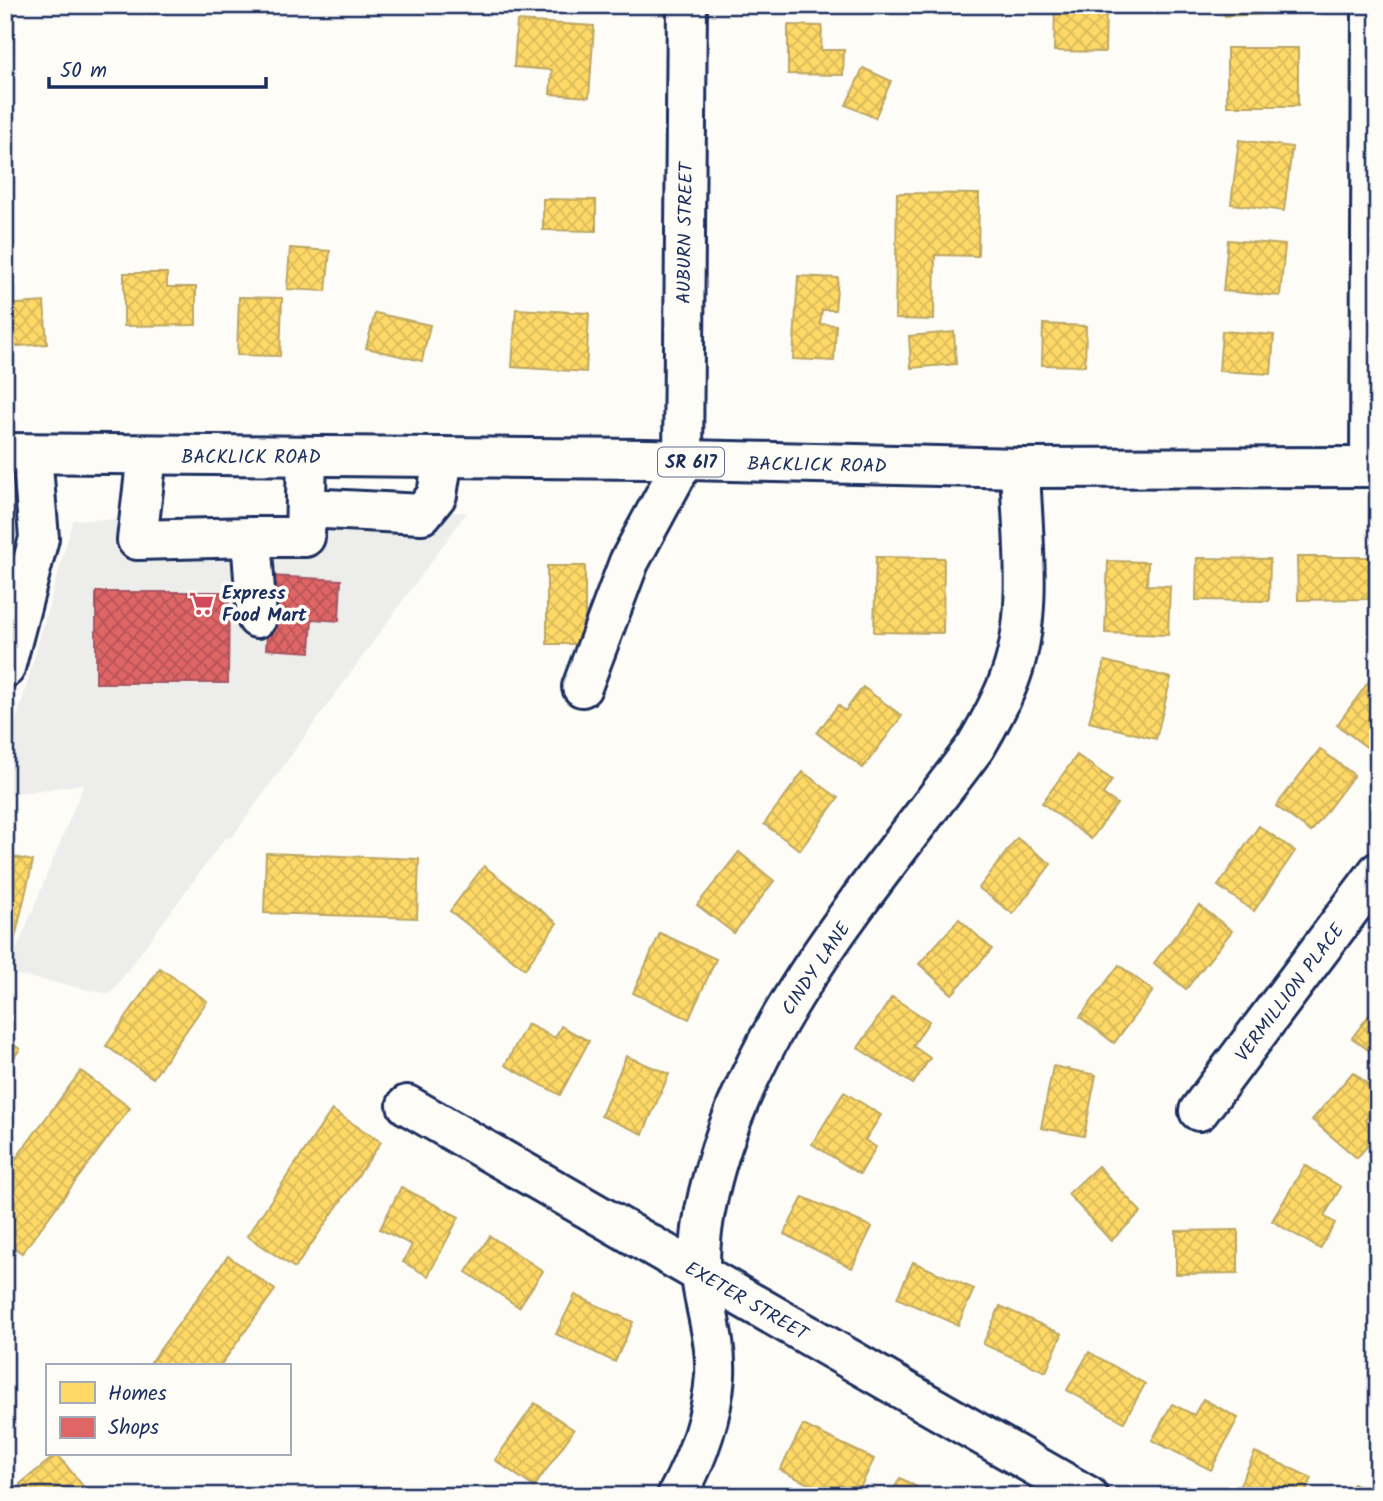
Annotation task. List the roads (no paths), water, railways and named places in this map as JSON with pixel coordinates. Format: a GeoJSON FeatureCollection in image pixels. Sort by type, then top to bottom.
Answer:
{"type":"FeatureCollection","features":[{"type":"Feature","properties":{"kind":"street","name":"AUBURN STREET"},"geometry":{"type":"LineString","coordinates":[[683,461],[687,5]]}},
{"type":"Feature","properties":{"kind":"street"},"geometry":{"type":"LineString","coordinates":[[1372,5],[1374,467]]}},
{"type":"Feature","properties":{"kind":"street","name":"BACKLICK ROAD"},"geometry":{"type":"LineString","coordinates":[[19,454],[443,457],[1020,468],[1374,467]]}},
{"type":"Feature","properties":{"kind":"street"},"geometry":{"type":"LineString","coordinates":[[5,668],[39,538],[19,454]]}},
{"type":"Feature","properties":{"kind":"street"},"geometry":{"type":"LineString","coordinates":[[147,456],[137,540],[305,537],[307,456]]}},
{"type":"Feature","properties":{"kind":"street"},"geometry":{"type":"LineString","coordinates":[[306,508],[422,514],[436,495],[443,457]]}},
{"type":"Feature","properties":{"kind":"street"},"geometry":{"type":"LineString","coordinates":[[582,687],[629,562],[683,461]]}},
{"type":"Feature","properties":{"kind":"street","name":"CINDY LANE"},"geometry":{"type":"LineString","coordinates":[[677,1496],[709,1416],[715,1374],[713,1343],[700,1273],[709,1192],[751,1075],[777,1023],[819,958],[976,746],[1011,676],[1019,642],[1023,595],[1020,468]]}},
{"type":"Feature","properties":{"kind":"street"},"geometry":{"type":"LineString","coordinates":[[251,537],[257,618]]}},
{"type":"Feature","properties":{"kind":"street","name":"VERMILLION PLACE"},"geometry":{"type":"LineString","coordinates":[[1199,1111],[1378,872]]}},
{"type":"Feature","properties":{"kind":"street","name":"EXETER STREET"},"geometry":{"type":"LineString","coordinates":[[407,1105],[1088,1496]]}},
{"type":"Feature","properties":{"kind":"place","name":"Express Food Mart"},"geometry":{"type":"Point","coordinates":[202,603]}}]}
